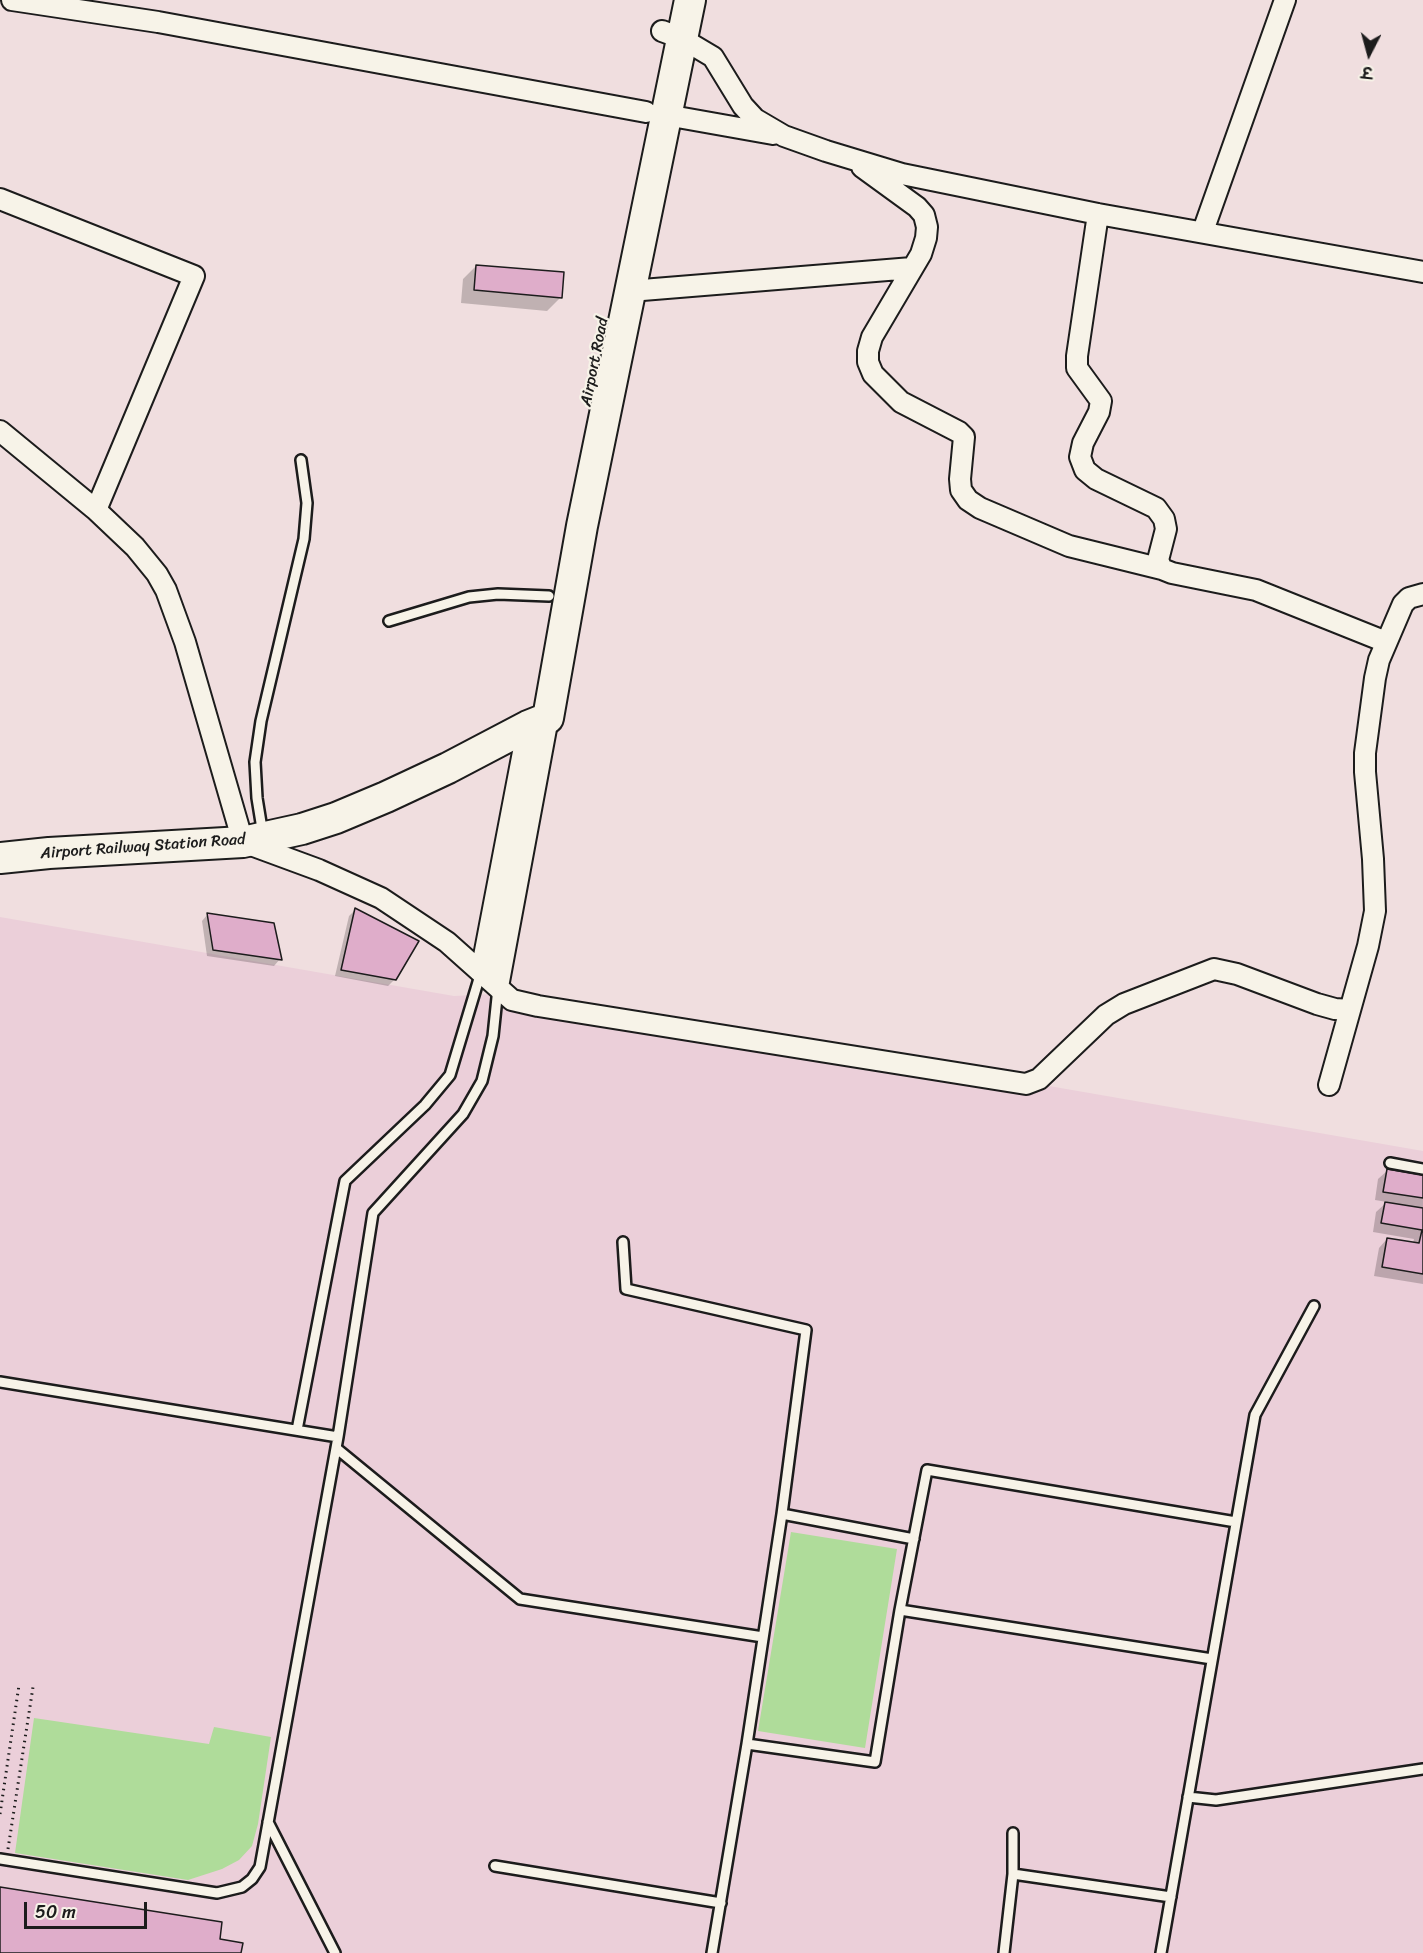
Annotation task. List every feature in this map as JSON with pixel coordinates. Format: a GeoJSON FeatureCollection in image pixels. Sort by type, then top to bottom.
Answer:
{"type":"FeatureCollection","features":[{"type":"Feature","properties":{"kind":"main road","name":"Airport Road"},"geometry":{"type":"LineString","coordinates":[[538,722],[549,596],[672,35],[669,0]]}},
{"type":"Feature","properties":{"kind":"main road"},"geometry":{"type":"LineString","coordinates":[[672,35],[690,0]]}},
{"type":"Feature","properties":{"kind":"main road"},"geometry":{"type":"LineString","coordinates":[[538,722],[582,526],[630,291],[656,114]]}},
{"type":"Feature","properties":{"kind":"main road","name":"Airport Railway Station Road"},"geometry":{"type":"LineString","coordinates":[[0,858],[253,840],[302,829],[346,813],[448,768],[538,722]]}},
{"type":"Feature","properties":{"kind":"street"},"geometry":{"type":"LineString","coordinates":[[12,0],[158,22],[784,136],[902,174],[1098,213],[1423,272]]}},
{"type":"Feature","properties":{"kind":"street"},"geometry":{"type":"LineString","coordinates":[[1203,231],[1285,0]]}},
{"type":"Feature","properties":{"kind":"street"},"geometry":{"type":"LineString","coordinates":[[672,35],[713,57],[743,106],[754,119],[784,136]]}},
{"type":"Feature","properties":{"kind":"street"},"geometry":{"type":"LineString","coordinates":[[850,158],[917,207],[924,215],[927,227],[926,238],[912,268],[872,337],[868,362],[873,374],[901,402],[959,432],[964,437],[960,479],[961,490],[968,500],[980,508],[1069,546],[1172,573],[1256,590],[1386,642]]}},
{"type":"Feature","properties":{"kind":"street"},"geometry":{"type":"LineString","coordinates":[[0,199],[194,276],[96,510]]}},
{"type":"Feature","properties":{"kind":"street"},"geometry":{"type":"LineString","coordinates":[[1098,213],[1077,368],[1101,401],[1099,412],[1083,443],[1080,457],[1085,470],[1096,479],[1156,508],[1164,519],[1166,529],[1158,560],[1162,569]]}},
{"type":"Feature","properties":{"kind":"street"},"geometry":{"type":"LineString","coordinates":[[630,291],[912,268]]}},
{"type":"Feature","properties":{"kind":"street"},"geometry":{"type":"LineString","coordinates":[[0,431],[96,510],[135,547],[157,574],[166,590],[185,642],[253,840],[381,898],[447,942],[512,1000],[1026,1084],[1039,1079],[1106,1015],[1133,1000],[1214,969],[1238,974],[1317,1004],[1350,1010]]}},
{"type":"Feature","properties":{"kind":"street"},"geometry":{"type":"LineString","coordinates":[[1329,1084],[1368,946],[1375,911],[1365,753],[1375,678],[1379,660],[1402,604],[1409,598],[1423,594]]}},
{"type":"Feature","properties":{"kind":"street"},"geometry":{"type":"LineString","coordinates":[[481,972],[538,722]]}},
{"type":"Feature","properties":{"kind":"street"},"geometry":{"type":"LineString","coordinates":[[498,987],[538,722]]}},
{"type":"Feature","properties":{"kind":"lane"},"geometry":{"type":"LineString","coordinates":[[253,840],[257,798],[255,762],[261,721],[304,539],[307,503],[301,460]]}},
{"type":"Feature","properties":{"kind":"lane"},"geometry":{"type":"LineString","coordinates":[[388,621],[477,596],[498,594],[549,596]]}},
{"type":"Feature","properties":{"kind":"lane"},"geometry":{"type":"LineString","coordinates":[[297,1430],[345,1181],[425,1105],[450,1075],[481,972]]}},
{"type":"Feature","properties":{"kind":"lane"},"geometry":{"type":"LineString","coordinates":[[3,1859],[217,1893],[229,1892],[242,1887],[252,1879],[260,1867],[338,1437],[373,1213],[463,1114],[482,1081],[493,1036],[498,987]]}},
{"type":"Feature","properties":{"kind":"lane"},"geometry":{"type":"LineString","coordinates":[[1390,1163],[1423,1169]]}},
{"type":"Feature","properties":{"kind":"lane"},"geometry":{"type":"LineString","coordinates":[[622,1242],[626,1289],[807,1330],[764,1637],[712,1953]]}},
{"type":"Feature","properties":{"kind":"lane"},"geometry":{"type":"LineString","coordinates":[[1161,1953],[1255,1415],[1314,1306]]}},
{"type":"Feature","properties":{"kind":"lane"},"geometry":{"type":"LineString","coordinates":[[0,1382],[338,1437]]}},
{"type":"Feature","properties":{"kind":"lane"},"geometry":{"type":"LineString","coordinates":[[336,1448],[520,1599],[764,1637]]}},
{"type":"Feature","properties":{"kind":"lane"},"geometry":{"type":"LineString","coordinates":[[747,1744],[874,1762],[927,1470],[1236,1522]]}},
{"type":"Feature","properties":{"kind":"lane"},"geometry":{"type":"LineString","coordinates":[[782,1514],[914,1539]]}},
{"type":"Feature","properties":{"kind":"lane"},"geometry":{"type":"LineString","coordinates":[[900,1610],[1212,1659]]}},
{"type":"Feature","properties":{"kind":"lane"},"geometry":{"type":"LineString","coordinates":[[1188,1797],[1216,1800],[1423,1768]]}},
{"type":"Feature","properties":{"kind":"lane"},"geometry":{"type":"LineString","coordinates":[[268,1822],[335,1953]]}},
{"type":"Feature","properties":{"kind":"lane"},"geometry":{"type":"LineString","coordinates":[[1004,1953],[1013,1875],[1013,1833]]}},
{"type":"Feature","properties":{"kind":"lane"},"geometry":{"type":"LineString","coordinates":[[495,1866],[721,1903]]}},
{"type":"Feature","properties":{"kind":"lane"},"geometry":{"type":"LineString","coordinates":[[1013,1875],[1171,1897]]}},
{"type":"Feature","properties":{"kind":"path"},"geometry":{"type":"LineString","coordinates":[[0,1814],[19,1685]]}},
{"type":"Feature","properties":{"kind":"path"},"geometry":{"type":"LineString","coordinates":[[3,1859],[33,1687]]}},
{"type":"Feature","properties":{"kind":"shaded area"},"geometry":{"type":"Polygon","coordinates":[[[0,917],[454,996],[514,993],[1423,1151],[1423,1953],[0,1953],[0,917]]]}},
{"type":"Feature","properties":{"kind":"green space"},"geometry":{"type":"Polygon","coordinates":[[[791,1532],[897,1549],[865,1748],[758,1731],[791,1532]]]}},
{"type":"Feature","properties":{"kind":"green space"},"geometry":{"type":"Polygon","coordinates":[[[34,1718],[209,1744],[214,1727],[271,1737],[258,1824],[252,1846],[239,1860],[222,1869],[188,1880],[15,1853],[34,1718]]]}},
{"type":"Feature","properties":{"kind":"building"},"geometry":{"type":"Polygon","coordinates":[[[476,265],[564,272],[562,298],[474,290],[476,265]]]}},
{"type":"Feature","properties":{"kind":"building"},"geometry":{"type":"Polygon","coordinates":[[[355,908],[419,941],[396,980],[341,970],[355,908]]]}},
{"type":"Feature","properties":{"kind":"building"},"geometry":{"type":"Polygon","coordinates":[[[207,913],[274,923],[282,960],[213,950],[207,913]]]}},
{"type":"Feature","properties":{"kind":"building"},"geometry":{"type":"Polygon","coordinates":[[[1387,1169],[1423,1175],[1423,1198],[1383,1192],[1387,1169]]]}},
{"type":"Feature","properties":{"kind":"building"},"geometry":{"type":"Polygon","coordinates":[[[1385,1202],[1423,1208],[1423,1274],[1382,1267],[1387,1238],[1419,1243],[1422,1230],[1381,1223],[1385,1202]]]}},
{"type":"Feature","properties":{"kind":"building"},"geometry":{"type":"Polygon","coordinates":[[[0,1887],[222,1922],[220,1939],[243,1943],[241,1953],[0,1953],[0,1887]]]}}]}
